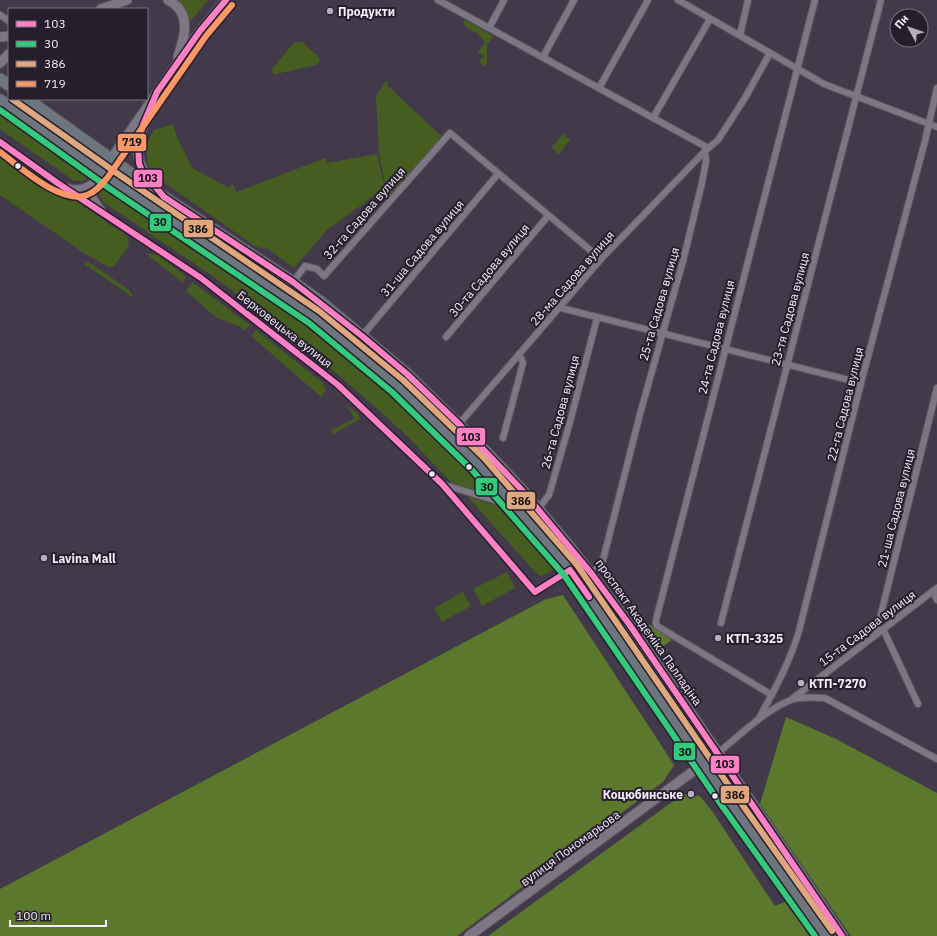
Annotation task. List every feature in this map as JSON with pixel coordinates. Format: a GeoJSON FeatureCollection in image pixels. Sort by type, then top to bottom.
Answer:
{"type":"FeatureCollection","features":[{"type":"Feature","properties":{"kind":"highway"},"geometry":{"type":"LineString","coordinates":[[0,79],[8,85]]}},
{"type":"Feature","properties":{"kind":"highway"},"geometry":{"type":"LineString","coordinates":[[0,100],[98,177],[285,296],[354,349],[397,386],[447,433],[517,508],[570,570],[704,765],[825,936]]}},
{"type":"Feature","properties":{"kind":"highway","name":"проспект Академіка Палладіна"},"geometry":{"type":"LineString","coordinates":[[28,100],[164,197],[292,282],[362,336],[406,374],[459,424],[538,509],[591,573],[629,624],[842,936]]}},
{"type":"Feature","properties":{"kind":"main road"},"geometry":{"type":"LineString","coordinates":[[168,0],[176,4],[182,11],[185,22],[185,37],[175,66]]}},
{"type":"Feature","properties":{"kind":"main road"},"geometry":{"type":"LineString","coordinates":[[98,177],[175,66],[208,21],[226,0]]}},
{"type":"Feature","properties":{"kind":"main road"},"geometry":{"type":"LineString","coordinates":[[104,8],[121,1]]}},
{"type":"Feature","properties":{"kind":"main road"},"geometry":{"type":"LineString","coordinates":[[0,63],[8,55]]}},
{"type":"Feature","properties":{"kind":"main road"},"geometry":{"type":"LineString","coordinates":[[157,92],[143,126],[138,144],[139,163],[142,171],[164,197]]}},
{"type":"Feature","properties":{"kind":"main road","name":"вулиця Пономарьова"},"geometry":{"type":"LineString","coordinates":[[469,936],[718,754]]}},
{"type":"Feature","properties":{"kind":"street"},"geometry":{"type":"LineString","coordinates":[[438,0],[653,118],[707,150],[718,140],[770,53]]}},
{"type":"Feature","properties":{"kind":"street"},"geometry":{"type":"LineString","coordinates":[[489,28],[504,0]]}},
{"type":"Feature","properties":{"kind":"street"},"geometry":{"type":"LineString","coordinates":[[543,57],[574,0]]}},
{"type":"Feature","properties":{"kind":"street"},"geometry":{"type":"LineString","coordinates":[[599,88],[648,0]]}},
{"type":"Feature","properties":{"kind":"street"},"geometry":{"type":"LineString","coordinates":[[678,0],[824,84],[856,98],[937,127]]}},
{"type":"Feature","properties":{"kind":"street"},"geometry":{"type":"LineString","coordinates":[[740,35],[748,0]]}},
{"type":"Feature","properties":{"kind":"street","name":"24-та Садова вулиця"},"geometry":{"type":"LineString","coordinates":[[772,695],[662,629],[656,625],[656,620],[724,350],[815,0]]}},
{"type":"Feature","properties":{"kind":"street","name":"23-тя Садова вулиця"},"geometry":{"type":"LineString","coordinates":[[721,623],[881,0]]}},
{"type":"Feature","properties":{"kind":"street"},"geometry":{"type":"LineString","coordinates":[[653,118],[710,19]]}},
{"type":"Feature","properties":{"kind":"street","name":"22-га Садова вулиця"},"geometry":{"type":"LineString","coordinates":[[758,720],[772,695],[794,647],[799,631],[937,88]]}},
{"type":"Feature","properties":{"kind":"street","name":"32-га Садова вулиця"},"geometry":{"type":"LineString","coordinates":[[292,282],[305,266],[317,269],[324,276],[450,133],[498,174]]}},
{"type":"Feature","properties":{"kind":"street","name":"Берковецька вулиця"},"geometry":{"type":"LineString","coordinates":[[0,142],[106,216],[201,278],[332,380],[373,417],[442,484],[535,592],[570,570]]}},
{"type":"Feature","properties":{"kind":"street","name":"28-ма Садова вулиця"},"geometry":{"type":"LineString","coordinates":[[459,424],[561,308],[601,259],[707,150]]}},
{"type":"Feature","properties":{"kind":"street","name":"25-та Садова вулиця"},"geometry":{"type":"LineString","coordinates":[[591,573],[599,567],[603,560],[662,334],[683,261],[701,187],[707,150]]}},
{"type":"Feature","properties":{"kind":"street"},"geometry":{"type":"LineString","coordinates":[[498,174],[601,259]]}},
{"type":"Feature","properties":{"kind":"street","name":"31-ша Садова вулиця"},"geometry":{"type":"LineString","coordinates":[[362,336],[498,174]]}},
{"type":"Feature","properties":{"kind":"street","name":"Берковецька вулиця"},"geometry":{"type":"LineString","coordinates":[[59,184],[79,189],[98,177]]}},
{"type":"Feature","properties":{"kind":"street","name":"Берковецька вулиця"},"geometry":{"type":"LineString","coordinates":[[98,177],[93,192],[95,201],[106,216]]}},
{"type":"Feature","properties":{"kind":"street","name":"30-та Садова вулиця"},"geometry":{"type":"LineString","coordinates":[[446,337],[548,216]]}},
{"type":"Feature","properties":{"kind":"street"},"geometry":{"type":"LineString","coordinates":[[561,308],[724,350],[861,383]]}},
{"type":"Feature","properties":{"kind":"street","name":"26-та Садова вулиця"},"geometry":{"type":"LineString","coordinates":[[538,509],[549,495],[597,318]]}},
{"type":"Feature","properties":{"kind":"street"},"geometry":{"type":"LineString","coordinates":[[503,438],[523,363],[520,354]]}},
{"type":"Feature","properties":{"kind":"street","name":"21-ша Садова вулиця"},"geometry":{"type":"LineString","coordinates":[[876,634],[937,388]]}},
{"type":"Feature","properties":{"kind":"street"},"geometry":{"type":"LineString","coordinates":[[442,484],[517,508]]}},
{"type":"Feature","properties":{"kind":"street"},"geometry":{"type":"LineString","coordinates":[[570,570],[583,563]]}},
{"type":"Feature","properties":{"kind":"street"},"geometry":{"type":"LineString","coordinates":[[935,589],[937,600]]}},
{"type":"Feature","properties":{"kind":"street","name":"15-та Садова вулиця"},"geometry":{"type":"LineString","coordinates":[[758,720],[791,700],[935,589]]}},
{"type":"Feature","properties":{"kind":"street"},"geometry":{"type":"LineString","coordinates":[[883,628],[918,704]]}},
{"type":"Feature","properties":{"kind":"street"},"geometry":{"type":"LineString","coordinates":[[791,700],[825,698],[937,759]]}},
{"type":"Feature","properties":{"kind":"street"},"geometry":{"type":"LineString","coordinates":[[718,754],[758,720]]}},
{"type":"Feature","properties":{"kind":"green space"},"geometry":{"type":"Polygon","coordinates":[[[175,0],[208,0],[189,23],[175,0]]]}},
{"type":"Feature","properties":{"kind":"green space"},"geometry":{"type":"Polygon","coordinates":[[[465,20],[494,36],[487,44],[487,63],[484,66],[479,62],[483,56],[478,52],[485,42],[477,33],[467,28],[463,22],[465,20]]]}},
{"type":"Feature","properties":{"kind":"green space"},"geometry":{"type":"Polygon","coordinates":[[[302,42],[319,57],[320,61],[316,65],[273,74],[272,69],[294,43],[302,42]]]}},
{"type":"Feature","properties":{"kind":"green space"},"geometry":{"type":"Polygon","coordinates":[[[386,81],[388,83],[387,85],[441,136],[439,139],[440,140],[389,201],[379,154],[376,96],[386,81]]]}},
{"type":"Feature","properties":{"kind":"green space"},"geometry":{"type":"Polygon","coordinates":[[[0,104],[90,170],[92,173],[84,181],[74,181],[0,129],[0,104]]]}},
{"type":"Feature","properties":{"kind":"green space"},"geometry":{"type":"Polygon","coordinates":[[[173,124],[177,137],[192,168],[229,188],[233,184],[236,192],[326,158],[327,163],[377,154],[385,188],[327,230],[294,268],[268,249],[256,247],[155,176],[151,171],[147,159],[147,147],[151,135],[154,130],[173,124]]]}},
{"type":"Feature","properties":{"kind":"green space"},"geometry":{"type":"Polygon","coordinates":[[[563,134],[570,140],[559,154],[551,148],[563,134]]]}},
{"type":"Feature","properties":{"kind":"green space"},"geometry":{"type":"Polygon","coordinates":[[[0,149],[127,236],[129,246],[114,266],[108,267],[84,253],[0,195],[0,149]]]}},
{"type":"Feature","properties":{"kind":"green space"},"geometry":{"type":"Polygon","coordinates":[[[103,180],[236,269],[301,315],[333,340],[401,397],[505,501],[452,483],[404,433],[355,389],[258,309],[211,275],[103,202],[98,193],[99,186],[103,180]]]}},
{"type":"Feature","properties":{"kind":"green space"},"geometry":{"type":"Polygon","coordinates":[[[145,253],[158,255],[186,277],[182,282],[145,253]]]}},
{"type":"Feature","properties":{"kind":"green space"},"geometry":{"type":"Polygon","coordinates":[[[89,262],[129,290],[134,298],[84,264],[89,262]]]}},
{"type":"Feature","properties":{"kind":"green space"},"geometry":{"type":"Polygon","coordinates":[[[192,282],[250,325],[245,331],[239,326],[217,318],[186,291],[192,282]]]}},
{"type":"Feature","properties":{"kind":"green space"},"geometry":{"type":"Polygon","coordinates":[[[256,330],[323,383],[326,390],[321,397],[251,336],[256,330]]]}},
{"type":"Feature","properties":{"kind":"green space"},"geometry":{"type":"Polygon","coordinates":[[[347,405],[359,415],[360,419],[333,434],[331,430],[354,419],[347,405]]]}},
{"type":"Feature","properties":{"kind":"green space"},"geometry":{"type":"Polygon","coordinates":[[[467,496],[512,511],[554,560],[554,569],[541,576],[536,573],[467,496]]]}},
{"type":"Feature","properties":{"kind":"green space"},"geometry":{"type":"Polygon","coordinates":[[[507,572],[515,588],[482,606],[473,589],[507,572]]]}},
{"type":"Feature","properties":{"kind":"green space"},"geometry":{"type":"Polygon","coordinates":[[[582,576],[703,745],[703,748],[581,578],[582,576]]]}},
{"type":"Feature","properties":{"kind":"green space"},"geometry":{"type":"Polygon","coordinates":[[[463,592],[471,606],[442,622],[434,608],[463,592]]]}},
{"type":"Feature","properties":{"kind":"green space"},"geometry":{"type":"Polygon","coordinates":[[[563,595],[674,765],[663,782],[457,936],[0,936],[0,889],[546,599],[563,595]]]}},
{"type":"Feature","properties":{"kind":"green space"},"geometry":{"type":"Polygon","coordinates":[[[650,625],[672,640],[659,649],[643,626],[650,625]]]}},
{"type":"Feature","properties":{"kind":"green space"},"geometry":{"type":"Polygon","coordinates":[[[786,717],[836,739],[937,793],[937,936],[851,936],[760,804],[786,717]]]}},
{"type":"Feature","properties":{"kind":"green space"},"geometry":{"type":"Polygon","coordinates":[[[683,794],[700,796],[712,811],[775,906],[785,902],[810,936],[488,936],[683,794]]]}},
{"type":"Feature","properties":{"kind":"transit line","name":"103"},"geometry":{"type":"LineString","coordinates":[[226,0],[200,31],[157,92],[143,125],[138,144],[139,163],[142,171],[164,197],[293,282],[362,336],[407,374],[459,424],[521,489],[591,573],[629,624],[842,936]]}},
{"type":"Feature","properties":{"kind":"transit line","name":"719"},"geometry":{"type":"LineString","coordinates":[[0,152],[29,175],[53,190],[65,195],[77,197],[93,192],[99,188],[108,177],[206,36],[232,5]]}},
{"type":"Feature","properties":{"kind":"transit line","name":"386"},"geometry":{"type":"LineString","coordinates":[[13,100],[118,174],[319,311],[403,380],[484,458],[577,565],[729,786],[832,931]]}},
{"type":"Feature","properties":{"kind":"transit line","name":"30"},"geometry":{"type":"LineString","coordinates":[[0,110],[109,188],[309,323],[392,392],[472,470],[564,575],[715,796],[815,936]]}},
{"type":"Feature","properties":{"kind":"transit line","name":"103"},"geometry":{"type":"LineString","coordinates":[[0,142],[59,184],[201,278],[338,385],[442,484],[535,592],[570,570],[589,597]]}},
{"type":"Feature","properties":{"kind":"place","name":"Продукти"},"geometry":{"type":"Point","coordinates":[330,11]}},
{"type":"Feature","properties":{"kind":"place","name":"Lavina Mall"},"geometry":{"type":"Point","coordinates":[44,558]}},
{"type":"Feature","properties":{"kind":"place","name":"КТП-3325"},"geometry":{"type":"Point","coordinates":[718,638]}},
{"type":"Feature","properties":{"kind":"place","name":"КТП-7270"},"geometry":{"type":"Point","coordinates":[801,683]}},
{"type":"Feature","properties":{"kind":"place","name":"Коцюбинське"},"geometry":{"type":"Point","coordinates":[691,794]}}]}
